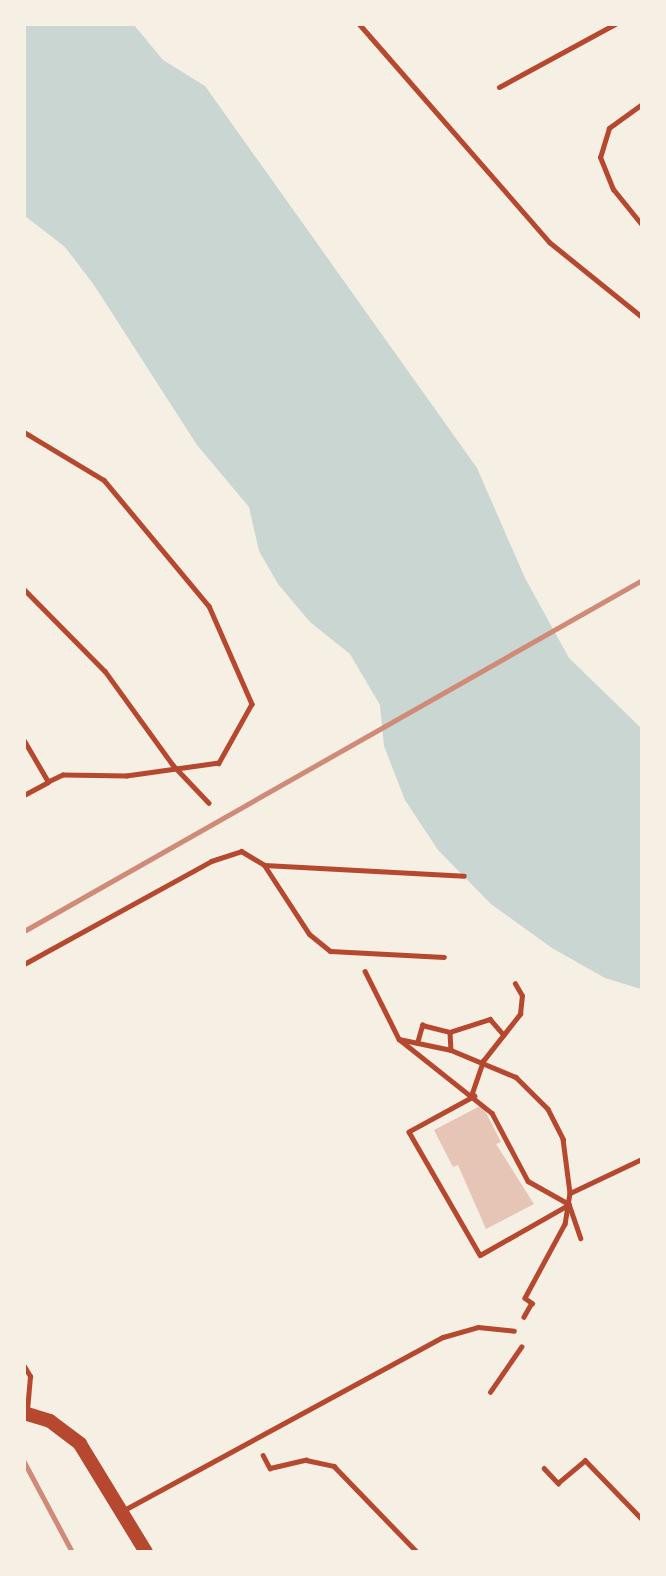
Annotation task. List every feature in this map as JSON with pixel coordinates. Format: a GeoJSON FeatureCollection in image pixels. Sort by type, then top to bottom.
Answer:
{"type":"FeatureCollection","features":[{"type":"Feature","properties":{"kind":"main road"},"geometry":{"type":"LineString","coordinates":[[26,1413],[80,1444],[124,1510],[146,1552]]}},
{"type":"Feature","properties":{"kind":"lane"},"geometry":{"type":"LineString","coordinates":[[359,24],[549,242],[642,317]]}},
{"type":"Feature","properties":{"kind":"lane"},"geometry":{"type":"LineString","coordinates":[[499,87],[615,24]]}},
{"type":"Feature","properties":{"kind":"lane"},"geometry":{"type":"LineString","coordinates":[[642,104],[609,128],[600,157],[613,189],[642,225]]}},
{"type":"Feature","properties":{"kind":"lane"},"geometry":{"type":"LineString","coordinates":[[24,964],[211,861],[241,851],[264,865],[309,934],[331,951],[356,955],[444,957]]}},
{"type":"Feature","properties":{"kind":"lane"},"geometry":{"type":"LineString","coordinates":[[264,865],[464,876]]}},
{"type":"Feature","properties":{"kind":"lane"},"geometry":{"type":"LineString","coordinates":[[124,1510],[443,1337],[478,1327],[514,1331]]}},
{"type":"Feature","properties":{"kind":"lane"},"geometry":{"type":"LineString","coordinates":[[24,1366],[30,1376],[26,1413]]}},
{"type":"Feature","properties":{"kind":"path"},"geometry":{"type":"LineString","coordinates":[[24,432],[104,480],[209,606],[252,704],[228,757],[48,782],[24,795]]}},
{"type":"Feature","properties":{"kind":"path"},"geometry":{"type":"LineString","coordinates":[[24,589],[105,671],[173,765],[209,803]]}},
{"type":"Feature","properties":{"kind":"path"},"geometry":{"type":"LineString","coordinates":[[24,741],[48,782]]}},
{"type":"Feature","properties":{"kind":"path"},"geometry":{"type":"LineString","coordinates":[[356,955],[399,1039],[473,1094],[492,1113],[528,1181],[569,1204],[581,1238]]}},
{"type":"Feature","properties":{"kind":"path"},"geometry":{"type":"LineString","coordinates":[[515,984],[522,996],[520,1014],[483,1061],[473,1094],[409,1132],[480,1255],[569,1204]]}},
{"type":"Feature","properties":{"kind":"path"},"geometry":{"type":"LineString","coordinates":[[417,1043],[422,1025],[450,1032],[490,1019],[504,1035]]}},
{"type":"Feature","properties":{"kind":"path"},"geometry":{"type":"LineString","coordinates":[[450,1032],[451,1050]]}},
{"type":"Feature","properties":{"kind":"path"},"geometry":{"type":"LineString","coordinates":[[399,1039],[451,1050],[483,1061],[516,1077],[548,1109],[563,1139],[569,1204],[525,1298],[533,1303],[514,1331]]}},
{"type":"Feature","properties":{"kind":"path"},"geometry":{"type":"LineString","coordinates":[[570,1193],[642,1159]]}},
{"type":"Feature","properties":{"kind":"path"},"geometry":{"type":"LineString","coordinates":[[490,1392],[527,1339]]}},
{"type":"Feature","properties":{"kind":"path"},"geometry":{"type":"LineString","coordinates":[[270,1468],[306,1460],[334,1466],[417,1552]]}},
{"type":"Feature","properties":{"kind":"path"},"geometry":{"type":"LineString","coordinates":[[544,1468],[558,1483],[585,1460],[642,1519]]}},
{"type":"Feature","properties":{"kind":"shaded area"},"geometry":{"type":"Polygon","coordinates":[[[24,25],[134,25],[163,60],[205,86],[477,468],[525,578],[569,658],[641,728],[641,989],[605,978],[552,948],[491,904],[438,850],[405,800],[384,746],[380,705],[350,654],[310,622],[278,584],[259,551],[249,507],[197,445],[94,285],[65,247],[25,216],[24,25]]]}},
{"type":"Feature","properties":{"kind":"building"},"geometry":{"type":"Polygon","coordinates":[[[482,1105],[501,1142],[496,1144],[534,1204],[486,1229],[458,1165],[453,1167],[434,1130],[482,1105]]]}},
{"type":"Feature","properties":{"kind":"railway"},"geometry":{"type":"LineString","coordinates":[[24,931],[642,580]]}},
{"type":"Feature","properties":{"kind":"railway"},"geometry":{"type":"LineString","coordinates":[[24,1462],[72,1552]]}}]}
